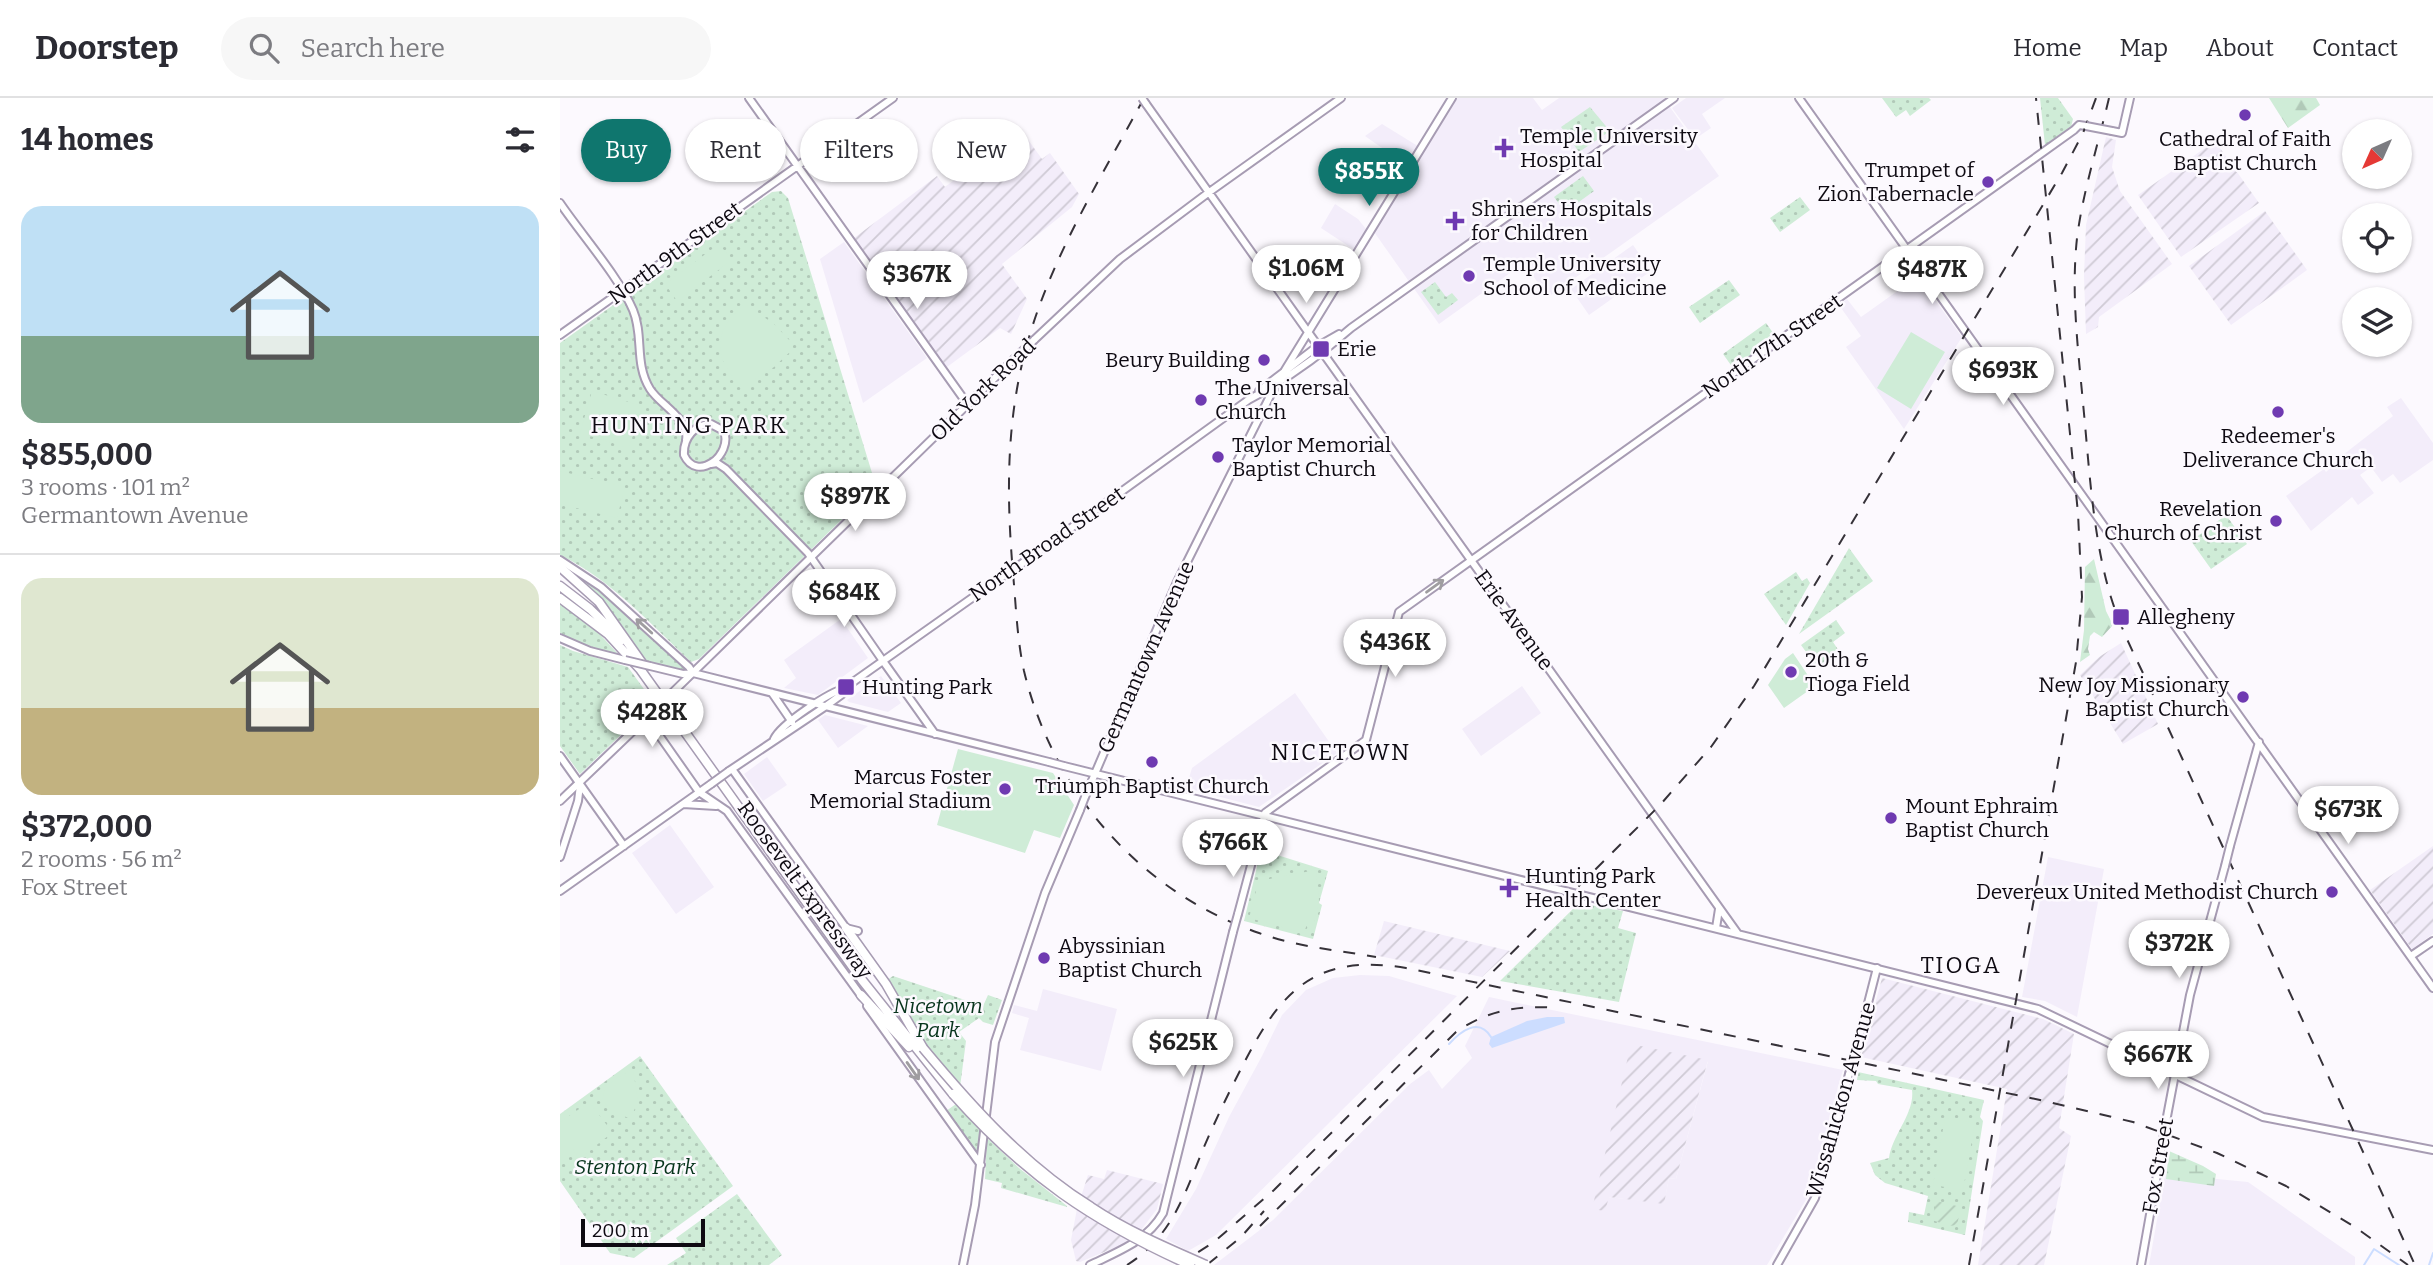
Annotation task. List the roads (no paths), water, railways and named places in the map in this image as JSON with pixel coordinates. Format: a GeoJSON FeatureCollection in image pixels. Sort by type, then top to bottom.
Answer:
{"type":"FeatureCollection","features":[{"type":"Feature","properties":{"kind":"highway"},"geometry":{"type":"LineString","coordinates":[[560,567],[599,602],[646,664]]}},
{"type":"Feature","properties":{"kind":"highway","name":"Roosevelt Expressway"},"geometry":{"type":"LineString","coordinates":[[560,586],[601,619],[646,664],[919,1052],[999,1134],[1055,1183],[1119,1224],[1206,1265]]}},
{"type":"Feature","properties":{"kind":"highway","name":"Roosevelt Expressway"},"geometry":{"type":"LineString","coordinates":[[560,598],[599,625],[634,662],[849,961],[953,1094],[994,1138],[1034,1174],[1089,1214],[1190,1265]]}},
{"type":"Feature","properties":{"kind":"highway"},"geometry":{"type":"LineString","coordinates":[[846,928],[886,984],[919,1052]]}},
{"type":"Feature","properties":{"kind":"highway"},"geometry":{"type":"LineString","coordinates":[[861,995],[919,1052]]}},
{"type":"Feature","properties":{"kind":"main road"},"geometry":{"type":"LineString","coordinates":[[749,98],[968,405]]}},
{"type":"Feature","properties":{"kind":"main road","name":"North 9th Street"},"geometry":{"type":"LineString","coordinates":[[560,335],[893,98]]}},
{"type":"Feature","properties":{"kind":"main road","name":"Old York Road"},"geometry":{"type":"LineString","coordinates":[[560,801],[1112,266],[1209,192],[1341,98]]}},
{"type":"Feature","properties":{"kind":"main road","name":"Germantown Avenue"},"geometry":{"type":"LineString","coordinates":[[963,1265],[981,1165],[995,1042],[1045,893],[1085,797],[1177,582],[1275,386],[1452,98]]}},
{"type":"Feature","properties":{"kind":"main road"},"geometry":{"type":"LineString","coordinates":[[1660,98],[1667,103]]}},
{"type":"Feature","properties":{"kind":"main road","name":"North Broad Street"},"geometry":{"type":"LineString","coordinates":[[560,891],[774,739],[780,738],[841,695],[846,688],[883,661],[1284,372],[1351,328],[1674,98]]}},
{"type":"Feature","properties":{"kind":"main road"},"geometry":{"type":"LineString","coordinates":[[1799,98],[2433,988]]}},
{"type":"Feature","properties":{"kind":"main road","name":"North 17th Street"},"geometry":{"type":"LineString","coordinates":[[1263,817],[1268,810],[1366,740],[1399,612],[2079,125],[2122,133],[2130,98]]}},
{"type":"Feature","properties":{"kind":"main road","name":"Erie Avenue"},"geometry":{"type":"LineString","coordinates":[[1144,101],[1738,934]]}},
{"type":"Feature","properties":{"kind":"main road"},"geometry":{"type":"LineString","coordinates":[[560,203],[634,312],[640,363],[646,382],[652,392],[683,424],[687,435],[683,450],[687,462],[701,467],[717,463],[726,469],[810,558],[934,733]]}},
{"type":"Feature","properties":{"kind":"main road","name":"North Broad Street"},"geometry":{"type":"LineString","coordinates":[[1248,400],[1275,386],[1321,349]]}},
{"type":"Feature","properties":{"kind":"main road"},"geometry":{"type":"LineString","coordinates":[[683,424],[693,428],[708,424],[724,431],[726,443],[711,464]]}},
{"type":"Feature","properties":{"kind":"main road"},"geometry":{"type":"LineString","coordinates":[[686,440],[699,426]]}},
{"type":"Feature","properties":{"kind":"main road"},"geometry":{"type":"LineString","coordinates":[[722,452],[726,469]]}},
{"type":"Feature","properties":{"kind":"main road"},"geometry":{"type":"LineString","coordinates":[[560,560],[601,587],[693,673]]}},
{"type":"Feature","properties":{"kind":"main road"},"geometry":{"type":"LineString","coordinates":[[560,638],[590,651],[625,660],[683,674],[693,673],[2042,1010],[2263,1117],[2430,1150],[2433,1144]]}},
{"type":"Feature","properties":{"kind":"main road","name":"North Broad Street"},"geometry":{"type":"LineString","coordinates":[[774,739],[777,733],[816,704],[837,690],[846,688]]}},
{"type":"Feature","properties":{"kind":"main road"},"geometry":{"type":"LineString","coordinates":[[772,693],[792,722]]}},
{"type":"Feature","properties":{"kind":"main road"},"geometry":{"type":"LineString","coordinates":[[647,718],[699,792],[724,808],[981,1165]]}},
{"type":"Feature","properties":{"kind":"main road","name":"Fox Street"},"geometry":{"type":"LineString","coordinates":[[2141,1265],[2190,995],[2259,742]]}},
{"type":"Feature","properties":{"kind":"main road"},"geometry":{"type":"LineString","coordinates":[[560,756],[624,845]]}},
{"type":"Feature","properties":{"kind":"main road"},"geometry":{"type":"LineString","coordinates":[[730,770],[846,928],[858,931]]}},
{"type":"Feature","properties":{"kind":"main road"},"geometry":{"type":"LineString","coordinates":[[560,857],[578,801],[580,783]]}},
{"type":"Feature","properties":{"kind":"main road"},"geometry":{"type":"LineString","coordinates":[[682,804],[724,808]]}},
{"type":"Feature","properties":{"kind":"main road"},"geometry":{"type":"LineString","coordinates":[[1090,1265],[1138,1241],[1154,1226],[1165,1208],[1263,817]]}},
{"type":"Feature","properties":{"kind":"main road"},"geometry":{"type":"LineString","coordinates":[[1716,928],[1719,909]]}},
{"type":"Feature","properties":{"kind":"main road"},"geometry":{"type":"LineString","coordinates":[[2411,957],[2433,941]]}},
{"type":"Feature","properties":{"kind":"main road","name":"Wissahickon Avenue"},"geometry":{"type":"LineString","coordinates":[[1777,1265],[1815,1198],[1877,968]]}},
{"type":"Feature","properties":{"kind":"water"},"geometry":{"type":"Polygon","coordinates":[[[1564,1017],[1565,1023],[1492,1048],[1489,1044],[1491,1037],[1527,1021],[1564,1017]]]}},
{"type":"Feature","properties":{"kind":"waterway"},"geometry":{"type":"LineString","coordinates":[[1449,1044],[1470,1028],[1481,1028],[1491,1037]]}},
{"type":"Feature","properties":{"kind":"waterway"},"geometry":{"type":"LineString","coordinates":[[2364,1265],[2374,1249],[2399,1265]]}},
{"type":"Feature","properties":{"kind":"waterway"},"geometry":{"type":"LineString","coordinates":[[2429,1265],[2433,1253]]}},
{"type":"Feature","properties":{"kind":"railway"},"geometry":{"type":"LineString","coordinates":[[1144,98],[1066,243],[1040,303],[1022,364],[1012,423],[1009,513],[1016,610],[1024,671],[1038,715],[1056,757],[1080,796],[1108,832],[1140,864],[1176,892],[1216,915],[1259,933],[1302,945],[1376,957]]}},
{"type":"Feature","properties":{"kind":"railway"},"geometry":{"type":"LineString","coordinates":[[1969,1265],[2076,662],[2082,597],[2078,513],[2036,98]]}},
{"type":"Feature","properties":{"kind":"railway"},"geometry":{"type":"LineString","coordinates":[[1178,1265],[1214,1242],[1274,1190],[1660,805],[1711,747],[1754,686],[2062,173],[2083,133],[2096,98]]}},
{"type":"Feature","properties":{"kind":"railway"},"geometry":{"type":"LineString","coordinates":[[2109,98],[2080,220],[2075,280],[2077,341],[2092,496],[2108,587],[2128,640],[2415,1265]]}},
{"type":"Feature","properties":{"kind":"railway"},"geometry":{"type":"LineString","coordinates":[[1127,1265],[1155,1241],[1175,1213],[1228,1095],[1272,1016],[1288,997],[1325,972],[1348,966],[1375,965],[1406,968],[2040,1100],[2133,1122],[2217,1153],[2286,1186],[2355,1227],[2408,1265]]}},
{"type":"Feature","properties":{"kind":"railway"},"geometry":{"type":"LineString","coordinates":[[1260,1226],[1456,1032],[1481,1018],[1506,1010],[1559,1008]]}},
{"type":"Feature","properties":{"kind":"railway"},"geometry":{"type":"LineString","coordinates":[[1208,1264],[1241,1237],[1264,1211]]}},
{"type":"Feature","properties":{"kind":"place","name":"Cathedral of Faith Baptist Church"},"geometry":{"type":"Point","coordinates":[2245,115]}},
{"type":"Feature","properties":{"kind":"place","name":"Temple University Hospital"},"geometry":{"type":"Point","coordinates":[1504,148]}},
{"type":"Feature","properties":{"kind":"place","name":"Trumpet of Zion Tabernacle"},"geometry":{"type":"Point","coordinates":[1988,182]}},
{"type":"Feature","properties":{"kind":"place","name":"Shriners Hospitals for Children"},"geometry":{"type":"Point","coordinates":[1455,221]}},
{"type":"Feature","properties":{"kind":"place","name":"Temple University School of Medicine"},"geometry":{"type":"Point","coordinates":[1469,276]}},
{"type":"Feature","properties":{"kind":"place","name":"Erie"},"geometry":{"type":"Point","coordinates":[1321,349]}},
{"type":"Feature","properties":{"kind":"place","name":"Beury Building"},"geometry":{"type":"Point","coordinates":[1264,360]}},
{"type":"Feature","properties":{"kind":"place","name":"The Universal Church"},"geometry":{"type":"Point","coordinates":[1201,400]}},
{"type":"Feature","properties":{"kind":"place","name":"Redeemer's Deliverance Church"},"geometry":{"type":"Point","coordinates":[2278,412]}},
{"type":"Feature","properties":{"kind":"place","name":"Taylor Memorial Baptist Church"},"geometry":{"type":"Point","coordinates":[1218,457]}},
{"type":"Feature","properties":{"kind":"place","name":"Revelation Church of Christ"},"geometry":{"type":"Point","coordinates":[2276,521]}},
{"type":"Feature","properties":{"kind":"place","name":"Allegheny"},"geometry":{"type":"Point","coordinates":[2121,617]}},
{"type":"Feature","properties":{"kind":"place","name":"20th & Tioga Field"},"geometry":{"type":"Point","coordinates":[1791,672]}},
{"type":"Feature","properties":{"kind":"place","name":"Hunting Park"},"geometry":{"type":"Point","coordinates":[846,687]}},
{"type":"Feature","properties":{"kind":"place","name":"New Joy Missionary Baptist Church"},"geometry":{"type":"Point","coordinates":[2243,697]}},
{"type":"Feature","properties":{"kind":"place","name":"Triumph Baptist Church"},"geometry":{"type":"Point","coordinates":[1152,762]}},
{"type":"Feature","properties":{"kind":"place","name":"Marcus Foster Memorial Stadium"},"geometry":{"type":"Point","coordinates":[1005,789]}},
{"type":"Feature","properties":{"kind":"place","name":"Mount Ephraim Baptist Church"},"geometry":{"type":"Point","coordinates":[1891,818]}},
{"type":"Feature","properties":{"kind":"place","name":"Hunting Park Health Center"},"geometry":{"type":"Point","coordinates":[1509,888]}},
{"type":"Feature","properties":{"kind":"place","name":"Devereux United Methodist Church"},"geometry":{"type":"Point","coordinates":[2332,892]}},
{"type":"Feature","properties":{"kind":"place","name":"Abyssinian Baptist Church"},"geometry":{"type":"Point","coordinates":[1044,958]}},
{"type":"Feature","properties":{"kind":"district","name":"HUNTING PARK"},"geometry":{"type":"Point","coordinates":[689,425]}},
{"type":"Feature","properties":{"kind":"district","name":"NICETOWN"},"geometry":{"type":"Point","coordinates":[1341,752]}},
{"type":"Feature","properties":{"kind":"district","name":"TIOGA"},"geometry":{"type":"Point","coordinates":[1961,965]}},
{"type":"Feature","properties":{"kind":"park label","name":"Nicetown Park"},"geometry":{"type":"Point","coordinates":[938,1018]}},
{"type":"Feature","properties":{"kind":"park label","name":"Stenton Park"},"geometry":{"type":"Point","coordinates":[635,1167]}}]}
